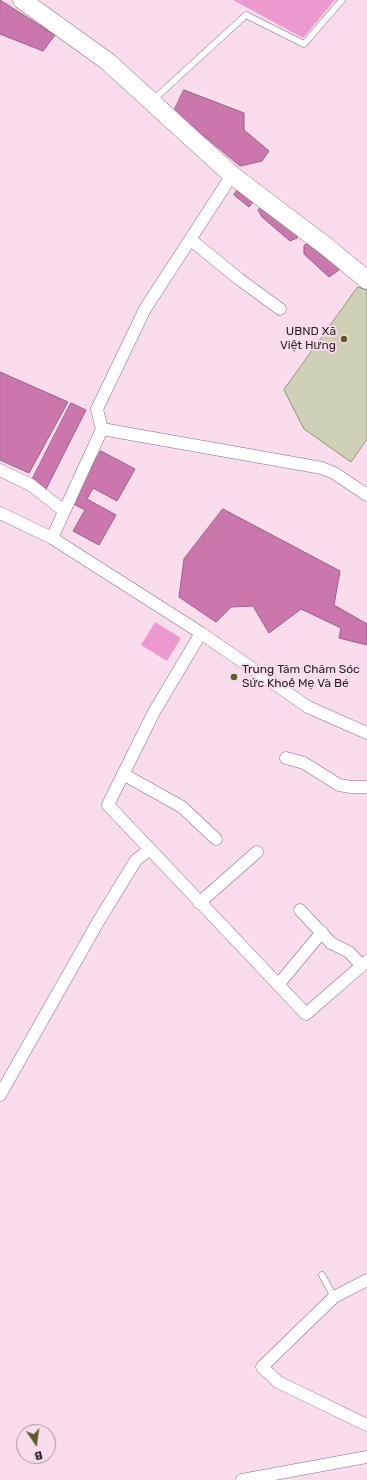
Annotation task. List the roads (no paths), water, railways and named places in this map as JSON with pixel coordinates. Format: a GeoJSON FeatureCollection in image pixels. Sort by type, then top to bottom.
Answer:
{"type":"FeatureCollection","features":[{"type":"Feature","properties":{"kind":"main road"},"geometry":{"type":"LineString","coordinates":[[22,0],[106,61],[232,175],[327,247],[365,281]]}},
{"type":"Feature","properties":{"kind":"street"},"geometry":{"type":"LineString","coordinates":[[52,538],[102,429],[97,409],[145,309],[232,175]]}},
{"type":"Feature","properties":{"kind":"street"},"geometry":{"type":"LineString","coordinates":[[191,240],[239,279],[280,309]]}},
{"type":"Feature","properties":{"kind":"street"},"geometry":{"type":"LineString","coordinates":[[102,429],[322,468],[334,473],[367,495]]}},
{"type":"Feature","properties":{"kind":"street"},"geometry":{"type":"LineString","coordinates":[[0,470],[31,485],[64,511]]}},
{"type":"Feature","properties":{"kind":"street"},"geometry":{"type":"LineString","coordinates":[[0,512],[52,538],[201,633],[308,707],[367,733]]}},
{"type":"Feature","properties":{"kind":"street"},"geometry":{"type":"LineString","coordinates":[[201,633],[154,712],[108,806],[306,1014],[364,963],[349,952],[331,943],[300,910]]}},
{"type":"Feature","properties":{"kind":"street"},"geometry":{"type":"LineString","coordinates":[[286,758],[304,763],[339,785],[367,787]]}},
{"type":"Feature","properties":{"kind":"street"},"geometry":{"type":"LineString","coordinates":[[124,774],[182,807],[216,839]]}},
{"type":"Feature","properties":{"kind":"street"},"geometry":{"type":"LineString","coordinates":[[0,1095],[98,922],[136,860],[149,850]]}},
{"type":"Feature","properties":{"kind":"street"},"geometry":{"type":"LineString","coordinates":[[199,903],[257,852]]}},
{"type":"Feature","properties":{"kind":"street"},"geometry":{"type":"LineString","coordinates":[[278,985],[322,932]]}},
{"type":"Feature","properties":{"kind":"street"},"geometry":{"type":"LineString","coordinates":[[367,1280],[334,1297],[262,1367],[278,1382],[367,1425]]}},
{"type":"Feature","properties":{"kind":"street"},"geometry":{"type":"LineString","coordinates":[[242,1480],[367,1458]]}},
{"type":"Feature","properties":{"kind":"lane"},"geometry":{"type":"LineString","coordinates":[[151,102],[246,15],[304,44],[342,0]]}},
{"type":"Feature","properties":{"kind":"lane"},"geometry":{"type":"LineString","coordinates":[[322,1275],[334,1297]]}},
{"type":"Feature","properties":{"kind":"place","name":"UBND Xã Việt Hưng"},"geometry":{"type":"Point","coordinates":[344,339]}},
{"type":"Feature","properties":{"kind":"place","name":"Trung Tâm Chăm Sóc Sức Khoẻ Mẹ Và Bé"},"geometry":{"type":"Point","coordinates":[234,677]}}]}
